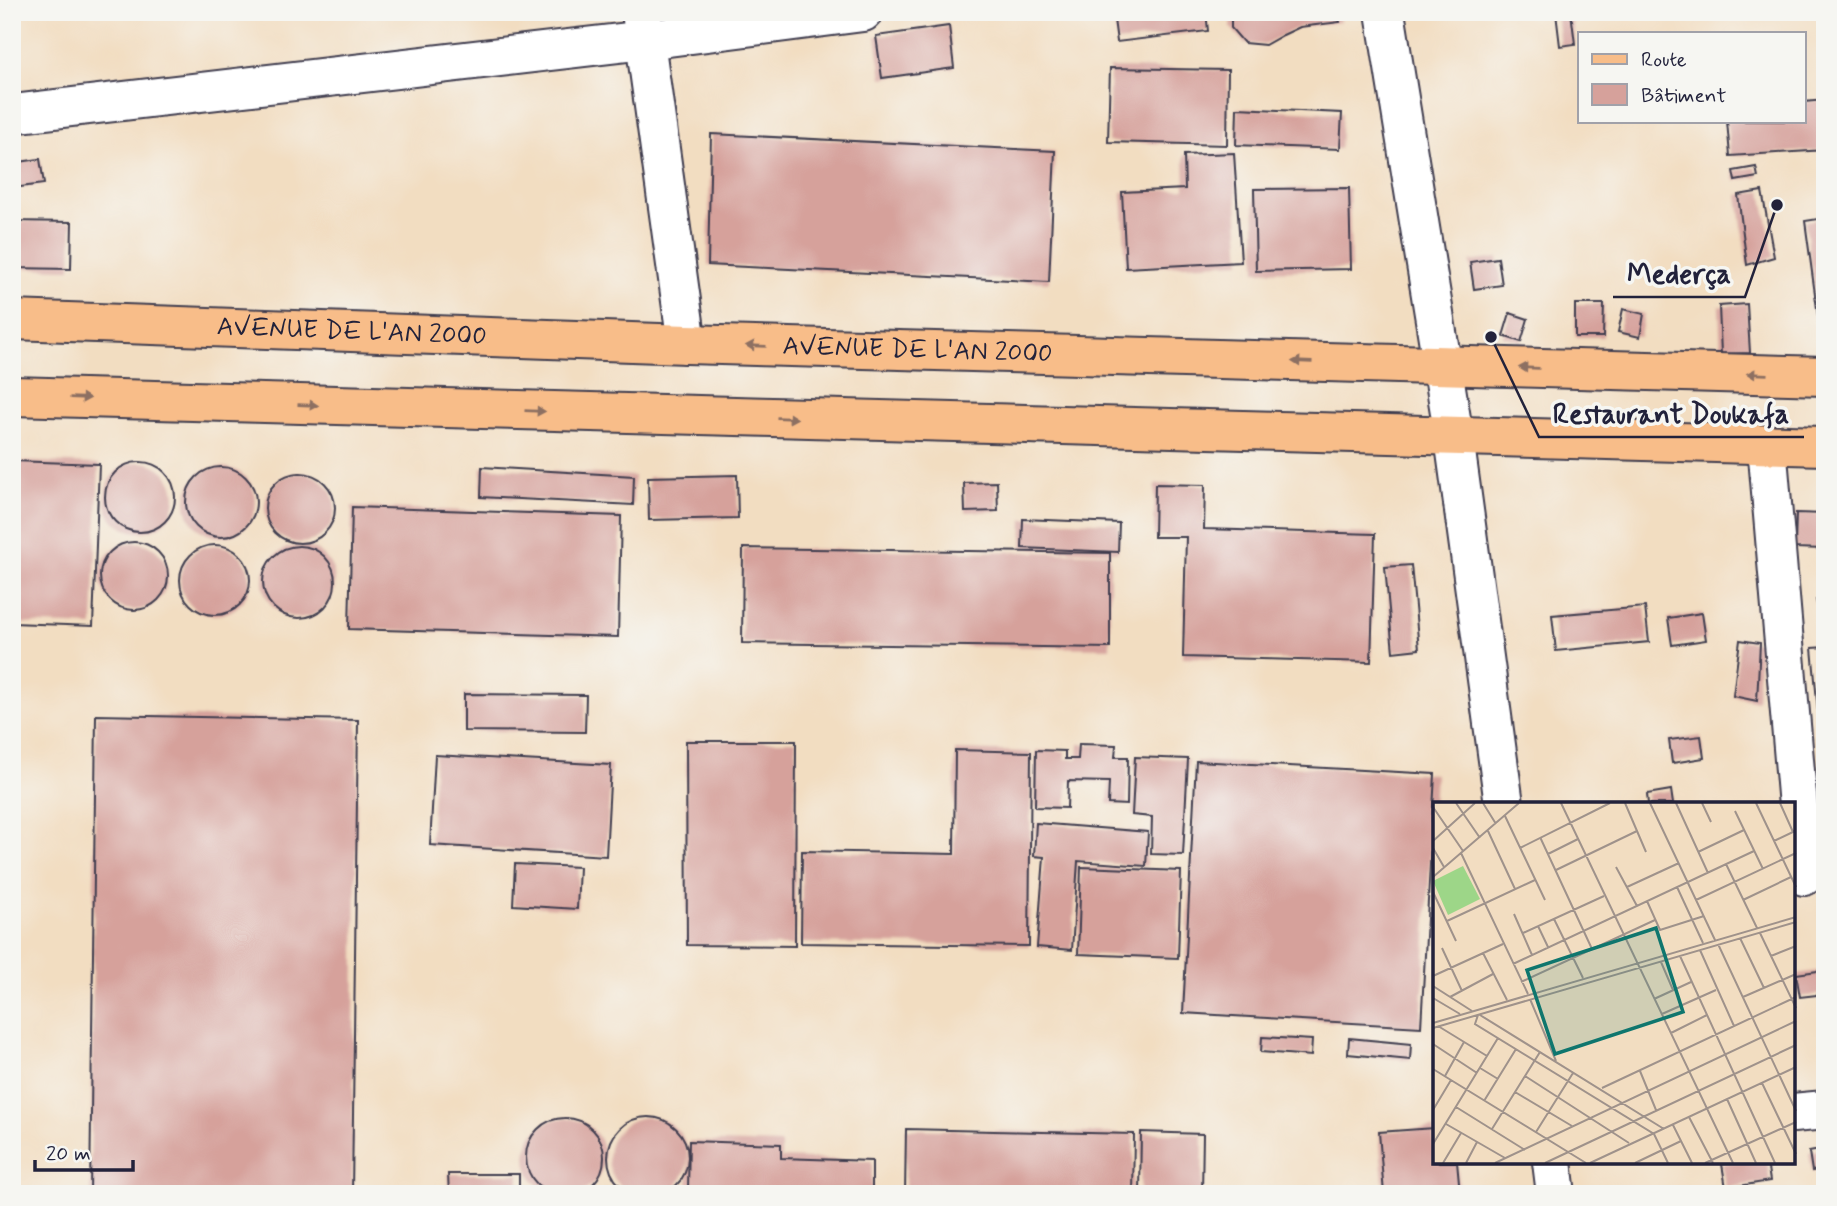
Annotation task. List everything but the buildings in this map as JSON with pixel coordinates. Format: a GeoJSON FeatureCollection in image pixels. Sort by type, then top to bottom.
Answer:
{"type":"FeatureCollection","features":[{"type":"Feature","properties":{"kind":"main road","name":"AVENUE DE L'AN 2000"},"geometry":{"type":"LineString","coordinates":[[12,320],[687,344],[1825,376]]}},
{"type":"Feature","properties":{"kind":"main road"},"geometry":{"type":"LineString","coordinates":[[12,396],[1825,446]]}},
{"type":"Feature","properties":{"kind":"street"},"geometry":{"type":"LineString","coordinates":[[12,114],[643,26],[863,12]]}},
{"type":"Feature","properties":{"kind":"street"},"geometry":{"type":"LineString","coordinates":[[1385,12],[1454,437],[1504,802]]}},
{"type":"Feature","properties":{"kind":"street"},"geometry":{"type":"LineString","coordinates":[[643,26],[687,344]]}},
{"type":"Feature","properties":{"kind":"street"},"geometry":{"type":"LineString","coordinates":[[1767,445],[1807,876]]}},
{"type":"Feature","properties":{"kind":"street"},"geometry":{"type":"LineString","coordinates":[[1795,1113],[1825,1110]]}},
{"type":"Feature","properties":{"kind":"street"},"geometry":{"type":"LineString","coordinates":[[1552,1164],[1556,1194]]}},
{"type":"Feature","properties":{"kind":"place","name":"Mederça"},"geometry":{"type":"Point","coordinates":[1777,205]}},
{"type":"Feature","properties":{"kind":"place","name":"Restaurant Doukafa"},"geometry":{"type":"Point","coordinates":[1491,337]}}]}
